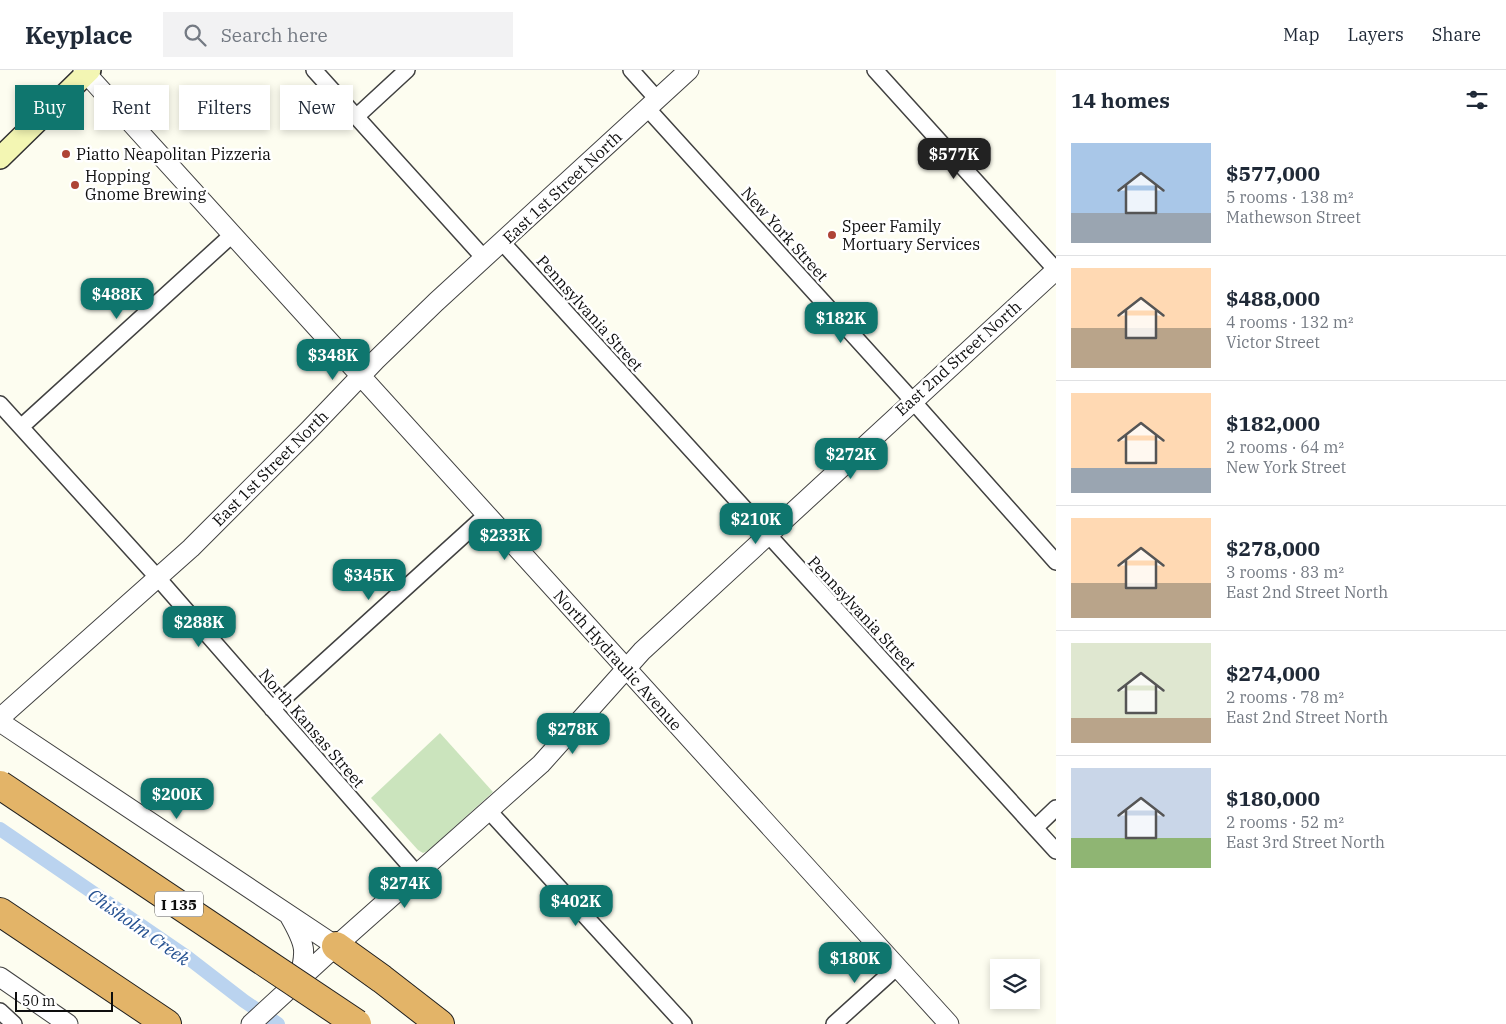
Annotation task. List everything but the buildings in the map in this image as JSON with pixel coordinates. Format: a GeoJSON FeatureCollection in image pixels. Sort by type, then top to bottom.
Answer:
{"type":"FeatureCollection","features":[{"type":"Feature","properties":{"kind":"highway","name":"I 135"},"geometry":{"type":"LineString","coordinates":[[0,785],[356,1024]]}},
{"type":"Feature","properties":{"kind":"highway"},"geometry":{"type":"LineString","coordinates":[[0,912],[166,1024]]}},
{"type":"Feature","properties":{"kind":"highway"},"geometry":{"type":"LineString","coordinates":[[336,946],[440,1024]]}},
{"type":"Feature","properties":{"kind":"main road"},"geometry":{"type":"LineString","coordinates":[[0,158],[87,71]]}},
{"type":"Feature","properties":{"kind":"street"},"geometry":{"type":"LineString","coordinates":[[314,70],[484,258]]}},
{"type":"Feature","properties":{"kind":"street"},"geometry":{"type":"LineString","coordinates":[[356,116],[407,70]]}},
{"type":"Feature","properties":{"kind":"street","name":"New York Street"},"geometry":{"type":"LineString","coordinates":[[631,70],[652,104],[1056,562]]}},
{"type":"Feature","properties":{"kind":"street","name":"East 1st Street North"},"geometry":{"type":"LineString","coordinates":[[0,720],[198,541],[436,302],[689,70]]}},
{"type":"Feature","properties":{"kind":"street"},"geometry":{"type":"LineString","coordinates":[[875,70],[1056,270]]}},
{"type":"Feature","properties":{"kind":"street","name":"North Hydraulic Avenue"},"geometry":{"type":"LineString","coordinates":[[87,71],[360,377],[949,1024]]}},
{"type":"Feature","properties":{"kind":"street"},"geometry":{"type":"LineString","coordinates":[[21,427],[233,234]]}},
{"type":"Feature","properties":{"kind":"street","name":"Pennsylvania Street"},"geometry":{"type":"LineString","coordinates":[[502,242],[1056,851]]}},
{"type":"Feature","properties":{"kind":"street","name":"East 2nd Street North"},"geometry":{"type":"LineString","coordinates":[[251,1024],[541,764],[642,651],[912,400],[1056,270]]}},
{"type":"Feature","properties":{"kind":"street","name":"North Kansas Street"},"geometry":{"type":"LineString","coordinates":[[0,404],[157,577],[418,875]]}},
{"type":"Feature","properties":{"kind":"street"},"geometry":{"type":"LineString","coordinates":[[272,709],[486,515]]}},
{"type":"Feature","properties":{"kind":"street"},"geometry":{"type":"LineString","coordinates":[[0,720],[336,946]]}},
{"type":"Feature","properties":{"kind":"street"},"geometry":{"type":"LineString","coordinates":[[1035,828],[1056,808]]}},
{"type":"Feature","properties":{"kind":"street"},"geometry":{"type":"LineString","coordinates":[[489,811],[684,1024]]}},
{"type":"Feature","properties":{"kind":"street"},"geometry":{"type":"LineString","coordinates":[[289,914],[300,936],[305,956],[298,982]]}},
{"type":"Feature","properties":{"kind":"street"},"geometry":{"type":"LineString","coordinates":[[834,1024],[897,967]]}},
{"type":"Feature","properties":{"kind":"street"},"geometry":{"type":"LineString","coordinates":[[0,977],[68,1024]]}},
{"type":"Feature","properties":{"kind":"street"},"geometry":{"type":"LineString","coordinates":[[0,1011],[14,1024]]}},
{"type":"Feature","properties":{"kind":"green space"},"geometry":{"type":"Polygon","coordinates":[[[440,733],[493,792],[428,851],[423,853],[418,850],[371,798],[440,733]]]}},
{"type":"Feature","properties":{"kind":"waterway","name":"Chisholm Creek"},"geometry":{"type":"LineString","coordinates":[[0,829],[187,957],[244,1001],[278,1024]]}},
{"type":"Feature","properties":{"kind":"place","name":"Piatto Neapolitan Pizzeria"},"geometry":{"type":"Point","coordinates":[66,154]}},
{"type":"Feature","properties":{"kind":"place","name":"Hopping Gnome Brewing"},"geometry":{"type":"Point","coordinates":[75,185]}},
{"type":"Feature","properties":{"kind":"place","name":"Speer Family Mortuary Services"},"geometry":{"type":"Point","coordinates":[832,235]}}]}
